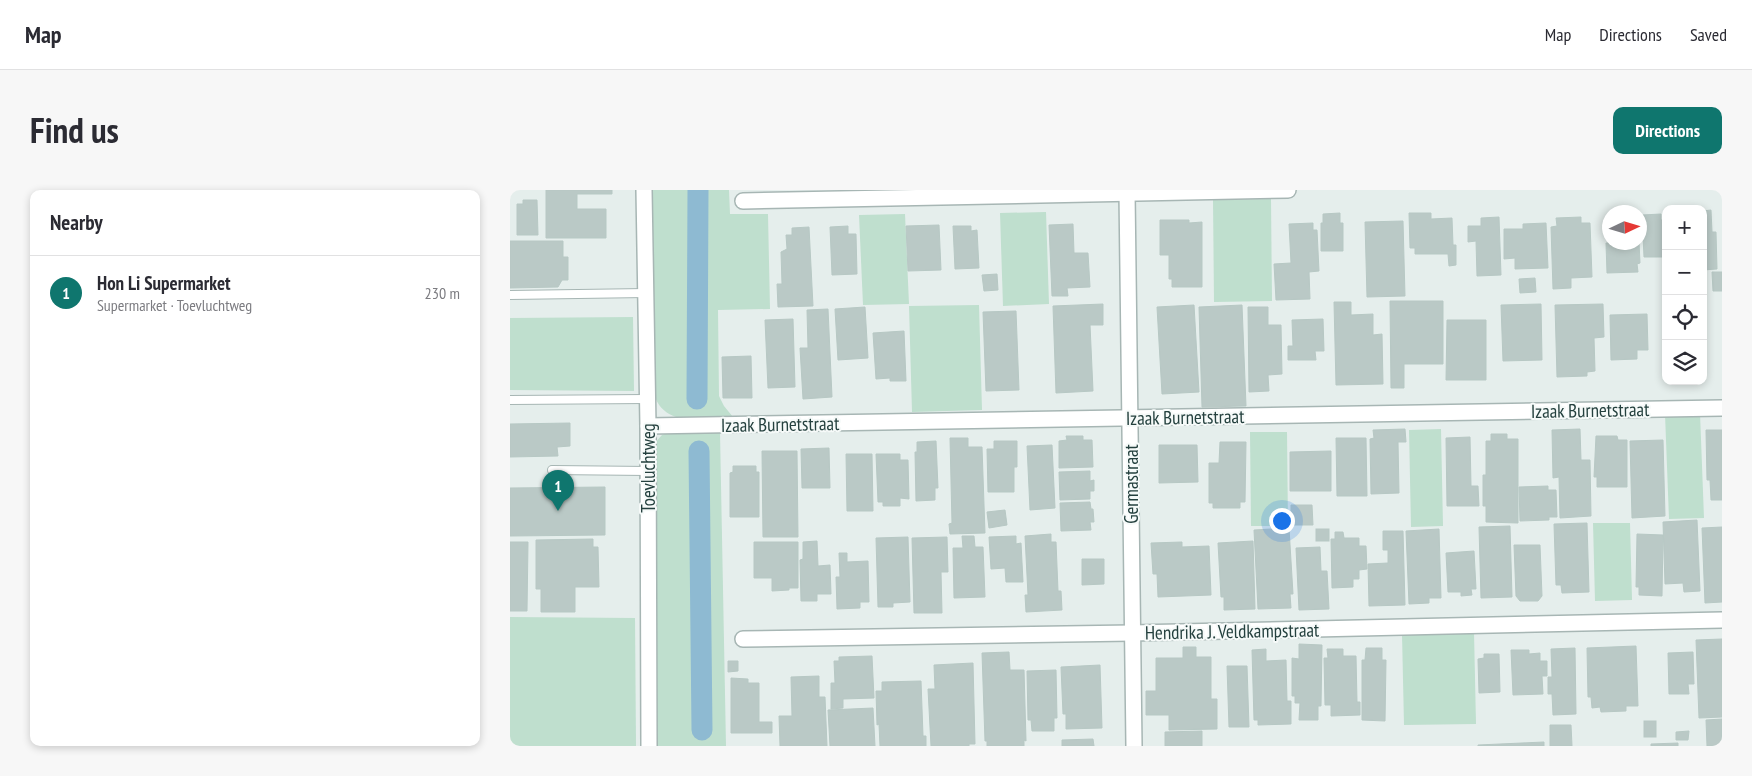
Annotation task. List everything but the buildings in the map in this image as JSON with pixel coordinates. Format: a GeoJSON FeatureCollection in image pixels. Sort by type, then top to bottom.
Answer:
{"type":"FeatureCollection","features":[{"type":"Feature","properties":{"kind":"street","name":"Toevluchtweg"},"geometry":{"type":"LineString","coordinates":[[644,190],[648,426],[649,746]]}},
{"type":"Feature","properties":{"kind":"street"},"geometry":{"type":"LineString","coordinates":[[743,201],[1288,190]]}},
{"type":"Feature","properties":{"kind":"street","name":"Germastraat"},"geometry":{"type":"LineString","coordinates":[[1127,192],[1134,746]]}},
{"type":"Feature","properties":{"kind":"street","name":"Izaak Burnetstraat"},"geometry":{"type":"LineString","coordinates":[[648,426],[1722,408]]}},
{"type":"Feature","properties":{"kind":"street","name":"Hendrika J. Veldkampstraat"},"geometry":{"type":"LineString","coordinates":[[743,639],[1132,633],[1722,620]]}},
{"type":"Feature","properties":{"kind":"lane"},"geometry":{"type":"LineString","coordinates":[[510,295],[646,294]]}},
{"type":"Feature","properties":{"kind":"lane"},"geometry":{"type":"LineString","coordinates":[[510,400],[647,399]]}},
{"type":"Feature","properties":{"kind":"lane"},"geometry":{"type":"LineString","coordinates":[[552,470],[648,471]]}},
{"type":"Feature","properties":{"kind":"green space"},"geometry":{"type":"Polygon","coordinates":[[[652,190],[729,190],[730,214],[768,214],[770,309],[718,310],[719,396],[733,417],[697,420],[674,416],[665,411],[658,402],[653,390],[652,190]]]}},
{"type":"Feature","properties":{"kind":"green space"},"geometry":{"type":"Polygon","coordinates":[[[1271,199],[1272,301],[1214,302],[1213,200],[1271,199]]]}},
{"type":"Feature","properties":{"kind":"green space"},"geometry":{"type":"Polygon","coordinates":[[[1046,212],[1049,304],[1003,306],[1000,213],[1046,212]]]}},
{"type":"Feature","properties":{"kind":"green space"},"geometry":{"type":"Polygon","coordinates":[[[905,214],[909,304],[863,305],[859,215],[905,214]]]}},
{"type":"Feature","properties":{"kind":"green space"},"geometry":{"type":"Polygon","coordinates":[[[979,305],[982,410],[912,412],[909,306],[979,305]]]}},
{"type":"Feature","properties":{"kind":"green space"},"geometry":{"type":"Polygon","coordinates":[[[633,317],[634,391],[510,390],[510,318],[633,317]]]}},
{"type":"Feature","properties":{"kind":"green space"},"geometry":{"type":"Polygon","coordinates":[[[1700,413],[1704,518],[1669,519],[1665,414],[1700,413]]]}},
{"type":"Feature","properties":{"kind":"green space"},"geometry":{"type":"Polygon","coordinates":[[[1441,429],[1443,526],[1411,527],[1409,430],[1441,429]]]}},
{"type":"Feature","properties":{"kind":"green space"},"geometry":{"type":"Polygon","coordinates":[[[720,432],[726,746],[656,746],[653,445],[662,435],[668,433],[720,432]]]}},
{"type":"Feature","properties":{"kind":"green space"},"geometry":{"type":"Polygon","coordinates":[[[1250,432],[1287,432],[1288,526],[1251,526],[1250,432]]]}},
{"type":"Feature","properties":{"kind":"green space"},"geometry":{"type":"Polygon","coordinates":[[[1593,523],[1630,523],[1632,600],[1595,601],[1593,523]]]}},
{"type":"Feature","properties":{"kind":"green space"},"geometry":{"type":"Polygon","coordinates":[[[510,617],[635,618],[636,746],[510,746],[510,617]]]}},
{"type":"Feature","properties":{"kind":"green space"},"geometry":{"type":"Polygon","coordinates":[[[1474,632],[1476,724],[1404,725],[1402,634],[1474,632]]]}},
{"type":"Feature","properties":{"kind":"waterway"},"geometry":{"type":"LineString","coordinates":[[697,399],[698,190]]}},
{"type":"Feature","properties":{"kind":"waterway"},"geometry":{"type":"LineString","coordinates":[[699,451],[702,730]]}},
{"type":"Feature","properties":{"kind":"place","name":"Hon Li Supermarket"},"geometry":{"type":"Point","coordinates":[558,511]}}]}
